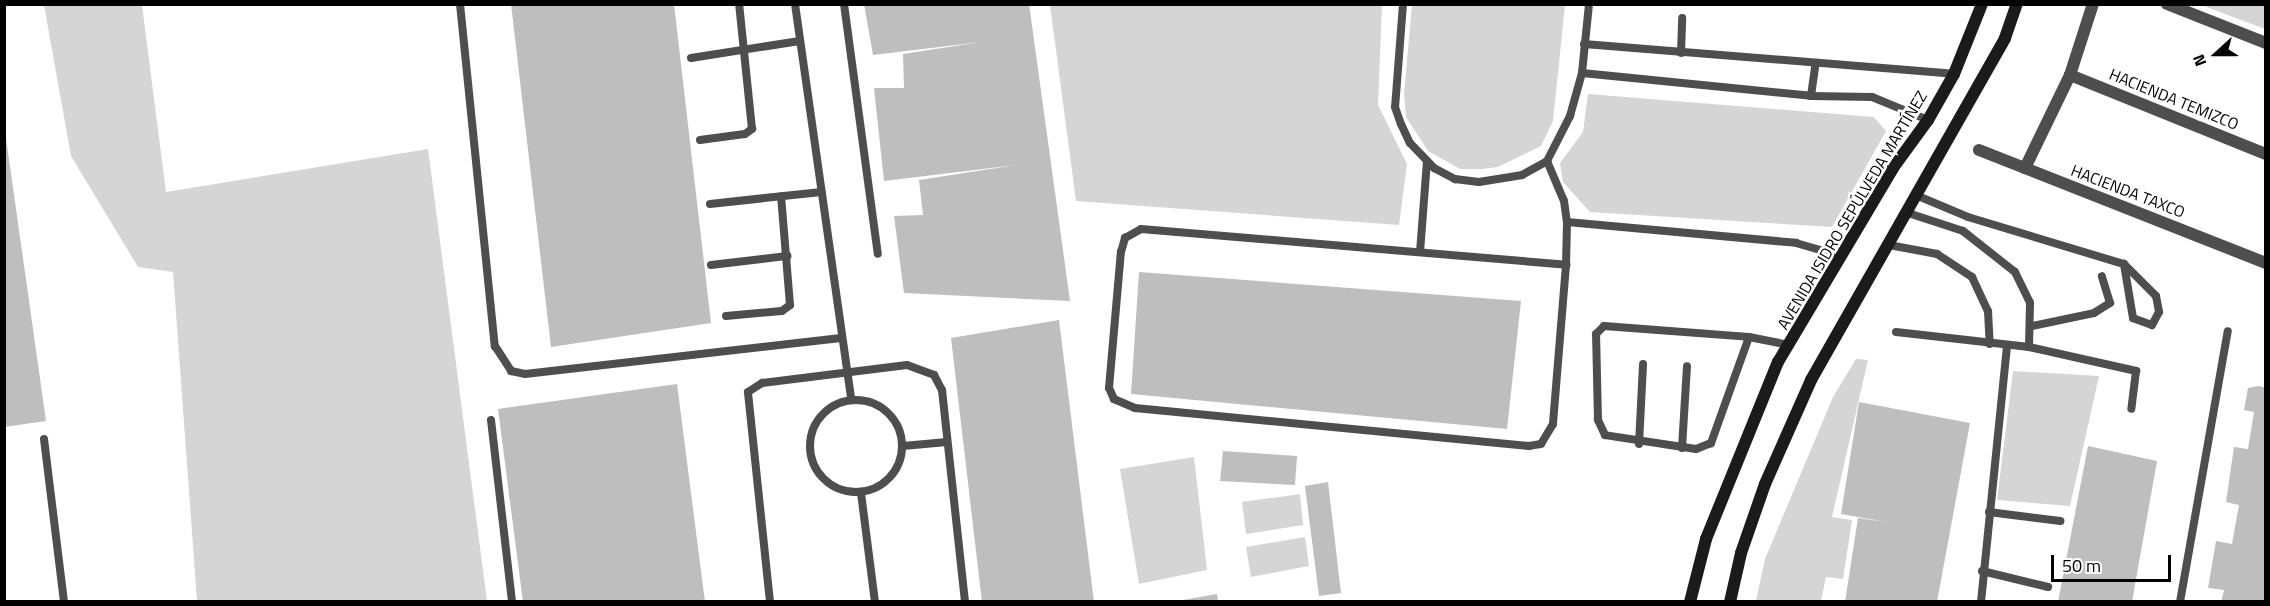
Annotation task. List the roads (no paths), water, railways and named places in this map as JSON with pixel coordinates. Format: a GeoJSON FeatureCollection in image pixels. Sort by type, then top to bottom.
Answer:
{"type":"FeatureCollection","features":[{"type":"Feature","properties":{"kind":"main road","name":"AVENIDA ISIDRO SEPÚLVEDA MARTÍNEZ"},"geometry":{"type":"LineString","coordinates":[[1690,602],[1706,539],[1789,345],[1841,256],[1928,120],[1954,74],[1982,4]]}},
{"type":"Feature","properties":{"kind":"main road"},"geometry":{"type":"LineString","coordinates":[[1730,602],[1741,553],[1765,484],[1806,390],[1918,196],[2005,38],[2017,4]]}},
{"type":"Feature","properties":{"kind":"street"},"geometry":{"type":"LineString","coordinates":[[2025,168],[2070,75],[2093,4]]}},
{"type":"Feature","properties":{"kind":"street"},"geometry":{"type":"LineString","coordinates":[[2167,4],[2265,43]]}},
{"type":"Feature","properties":{"kind":"street","name":"HACIENDA TEMIZCO"},"geometry":{"type":"LineString","coordinates":[[2070,75],[2265,154]]}},
{"type":"Feature","properties":{"kind":"street","name":"HACIENDA TAXCO"},"geometry":{"type":"LineString","coordinates":[[1979,150],[2265,263]]}},
{"type":"Feature","properties":{"kind":"lane"},"geometry":{"type":"LineString","coordinates":[[460,4],[495,346],[511,371],[525,374],[841,338]]}},
{"type":"Feature","properties":{"kind":"lane"},"geometry":{"type":"LineString","coordinates":[[700,140],[745,134],[752,129],[739,4]]}},
{"type":"Feature","properties":{"kind":"lane"},"geometry":{"type":"LineString","coordinates":[[795,4],[851,399]]}},
{"type":"Feature","properties":{"kind":"lane"},"geometry":{"type":"LineString","coordinates":[[844,4],[878,254]]}},
{"type":"Feature","properties":{"kind":"lane"},"geometry":{"type":"LineString","coordinates":[[1403,4],[1395,107],[1410,143],[1427,161],[1455,179],[1479,182],[1522,175],[1547,161],[1570,116],[1582,73],[1588,4]]}},
{"type":"Feature","properties":{"kind":"lane"},"geometry":{"type":"LineString","coordinates":[[1681,53],[1682,18]]}},
{"type":"Feature","properties":{"kind":"lane"},"geometry":{"type":"LineString","coordinates":[[691,58],[800,41]]}},
{"type":"Feature","properties":{"kind":"lane"},"geometry":{"type":"LineString","coordinates":[[1584,44],[1815,66],[1954,74]]}},
{"type":"Feature","properties":{"kind":"lane"},"geometry":{"type":"LineString","coordinates":[[1811,96],[1815,66]]}},
{"type":"Feature","properties":{"kind":"lane"},"geometry":{"type":"LineString","coordinates":[[1582,73],[1811,96],[1872,97],[1928,120]]}},
{"type":"Feature","properties":{"kind":"lane"},"geometry":{"type":"LineString","coordinates":[[1420,252],[1427,161]]}},
{"type":"Feature","properties":{"kind":"lane"},"geometry":{"type":"LineString","coordinates":[[1547,161],[1564,201],[1567,222],[1566,265],[1553,424],[1541,444],[1529,446],[1136,408],[1114,399],[1109,376],[1121,252],[1132,232],[1155,228],[1566,265]]}},
{"type":"Feature","properties":{"kind":"lane"},"geometry":{"type":"LineString","coordinates":[[710,204],[820,192]]}},
{"type":"Feature","properties":{"kind":"lane"},"geometry":{"type":"LineString","coordinates":[[726,316],[787,309],[790,299],[781,196]]}},
{"type":"Feature","properties":{"kind":"lane"},"geometry":{"type":"LineString","coordinates":[[1918,196],[2124,264],[2156,296],[2159,312],[2152,325],[2139,324],[2133,318],[2124,264]]}},
{"type":"Feature","properties":{"kind":"lane"},"geometry":{"type":"LineString","coordinates":[[1908,213],[1963,231],[2015,272],[2030,303],[2032,326],[2029,347]]}},
{"type":"Feature","properties":{"kind":"lane"},"geometry":{"type":"LineString","coordinates":[[1567,222],[1796,243],[1841,256]]}},
{"type":"Feature","properties":{"kind":"lane"},"geometry":{"type":"LineString","coordinates":[[1889,244],[1937,254],[1972,277],[1988,311],[1989,344]]}},
{"type":"Feature","properties":{"kind":"lane"},"geometry":{"type":"LineString","coordinates":[[711,265],[787,256]]}},
{"type":"Feature","properties":{"kind":"lane"},"geometry":{"type":"LineString","coordinates":[[2032,326],[2094,313],[2110,303],[2102,276]]}},
{"type":"Feature","properties":{"kind":"lane"},"geometry":{"type":"LineString","coordinates":[[1749,337],[1711,443],[1703,448],[1639,444],[1610,439],[1600,428],[1599,329],[1638,327],[1749,337],[1789,345]]}},
{"type":"Feature","properties":{"kind":"lane"},"geometry":{"type":"LineString","coordinates":[[2180,602],[2228,331]]}},
{"type":"Feature","properties":{"kind":"lane"},"geometry":{"type":"LineString","coordinates":[[1896,332],[2029,347],[2136,371],[2131,409]]}},
{"type":"Feature","properties":{"kind":"lane"},"geometry":{"type":"LineString","coordinates":[[1981,602],[1982,571],[2007,345]]}},
{"type":"Feature","properties":{"kind":"lane"},"geometry":{"type":"LineString","coordinates":[[1639,444],[1643,364]]}},
{"type":"Feature","properties":{"kind":"lane"},"geometry":{"type":"LineString","coordinates":[[770,602],[748,392],[762,383],[907,365],[934,375],[942,390],[965,602]]}},
{"type":"Feature","properties":{"kind":"lane"},"geometry":{"type":"LineString","coordinates":[[1682,448],[1687,366]]}},
{"type":"Feature","properties":{"kind":"lane"},"geometry":{"type":"LineString","coordinates":[[851,399],[882,406],[897,424],[903,446],[891,477],[861,493],[830,485],[815,466],[810,442],[823,413],[851,399]]}},
{"type":"Feature","properties":{"kind":"lane"},"geometry":{"type":"LineString","coordinates":[[491,420],[512,602]]}},
{"type":"Feature","properties":{"kind":"lane"},"geometry":{"type":"LineString","coordinates":[[44,439],[64,602]]}},
{"type":"Feature","properties":{"kind":"lane"},"geometry":{"type":"LineString","coordinates":[[903,446],[947,442]]}},
{"type":"Feature","properties":{"kind":"lane"},"geometry":{"type":"LineString","coordinates":[[861,493],[875,602]]}},
{"type":"Feature","properties":{"kind":"lane"},"geometry":{"type":"LineString","coordinates":[[1989,512],[2060,521]]}},
{"type":"Feature","properties":{"kind":"lane"},"geometry":{"type":"LineString","coordinates":[[1982,571],[2048,587]]}}]}
